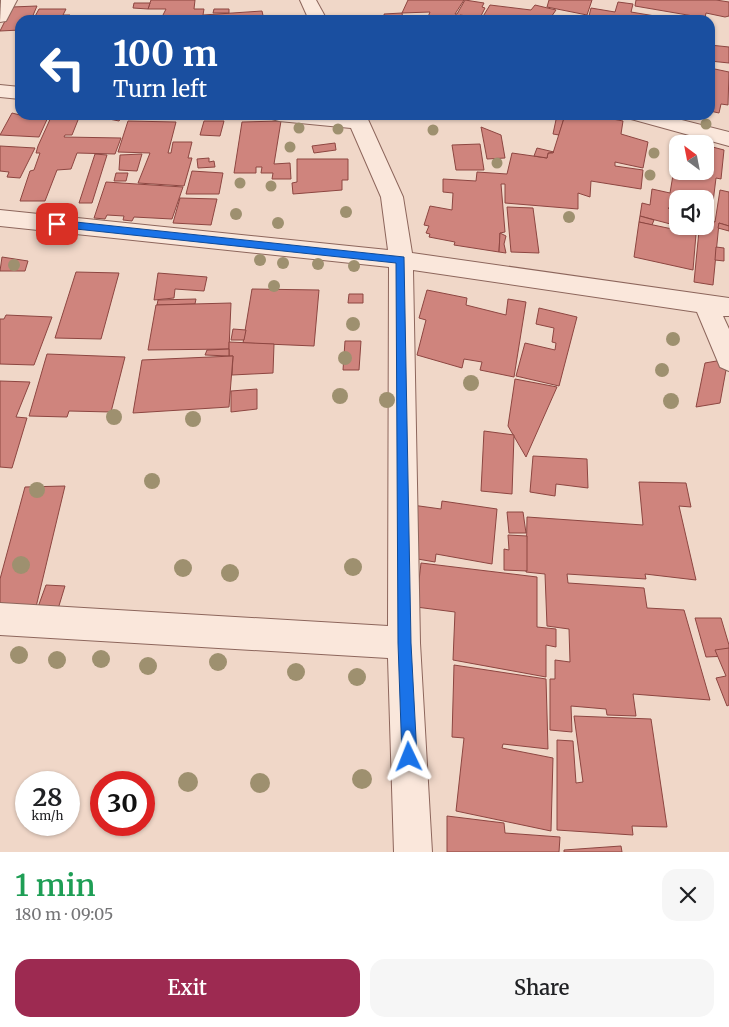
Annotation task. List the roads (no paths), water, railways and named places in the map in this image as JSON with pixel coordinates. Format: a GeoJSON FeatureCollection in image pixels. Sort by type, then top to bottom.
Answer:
{"type":"FeatureCollection","features":[{"type":"Feature","properties":{"kind":"street"},"geometry":{"type":"LineString","coordinates":[[0,17],[9,0]]}},
{"type":"Feature","properties":{"kind":"street"},"geometry":{"type":"LineString","coordinates":[[308,0],[316,15]]}},
{"type":"Feature","properties":{"kind":"street"},"geometry":{"type":"LineString","coordinates":[[0,91],[15,92]]}},
{"type":"Feature","properties":{"kind":"street"},"geometry":{"type":"LineString","coordinates":[[358,120],[392,197],[400,260],[404,643],[413,852]]}},
{"type":"Feature","properties":{"kind":"street"},"geometry":{"type":"LineString","coordinates":[[657,120],[729,139]]}},
{"type":"Feature","properties":{"kind":"street"},"geometry":{"type":"LineString","coordinates":[[0,218],[400,260],[717,306],[729,360]]}},
{"type":"Feature","properties":{"kind":"street"},"geometry":{"type":"LineString","coordinates":[[0,619],[404,643]]}}]}
